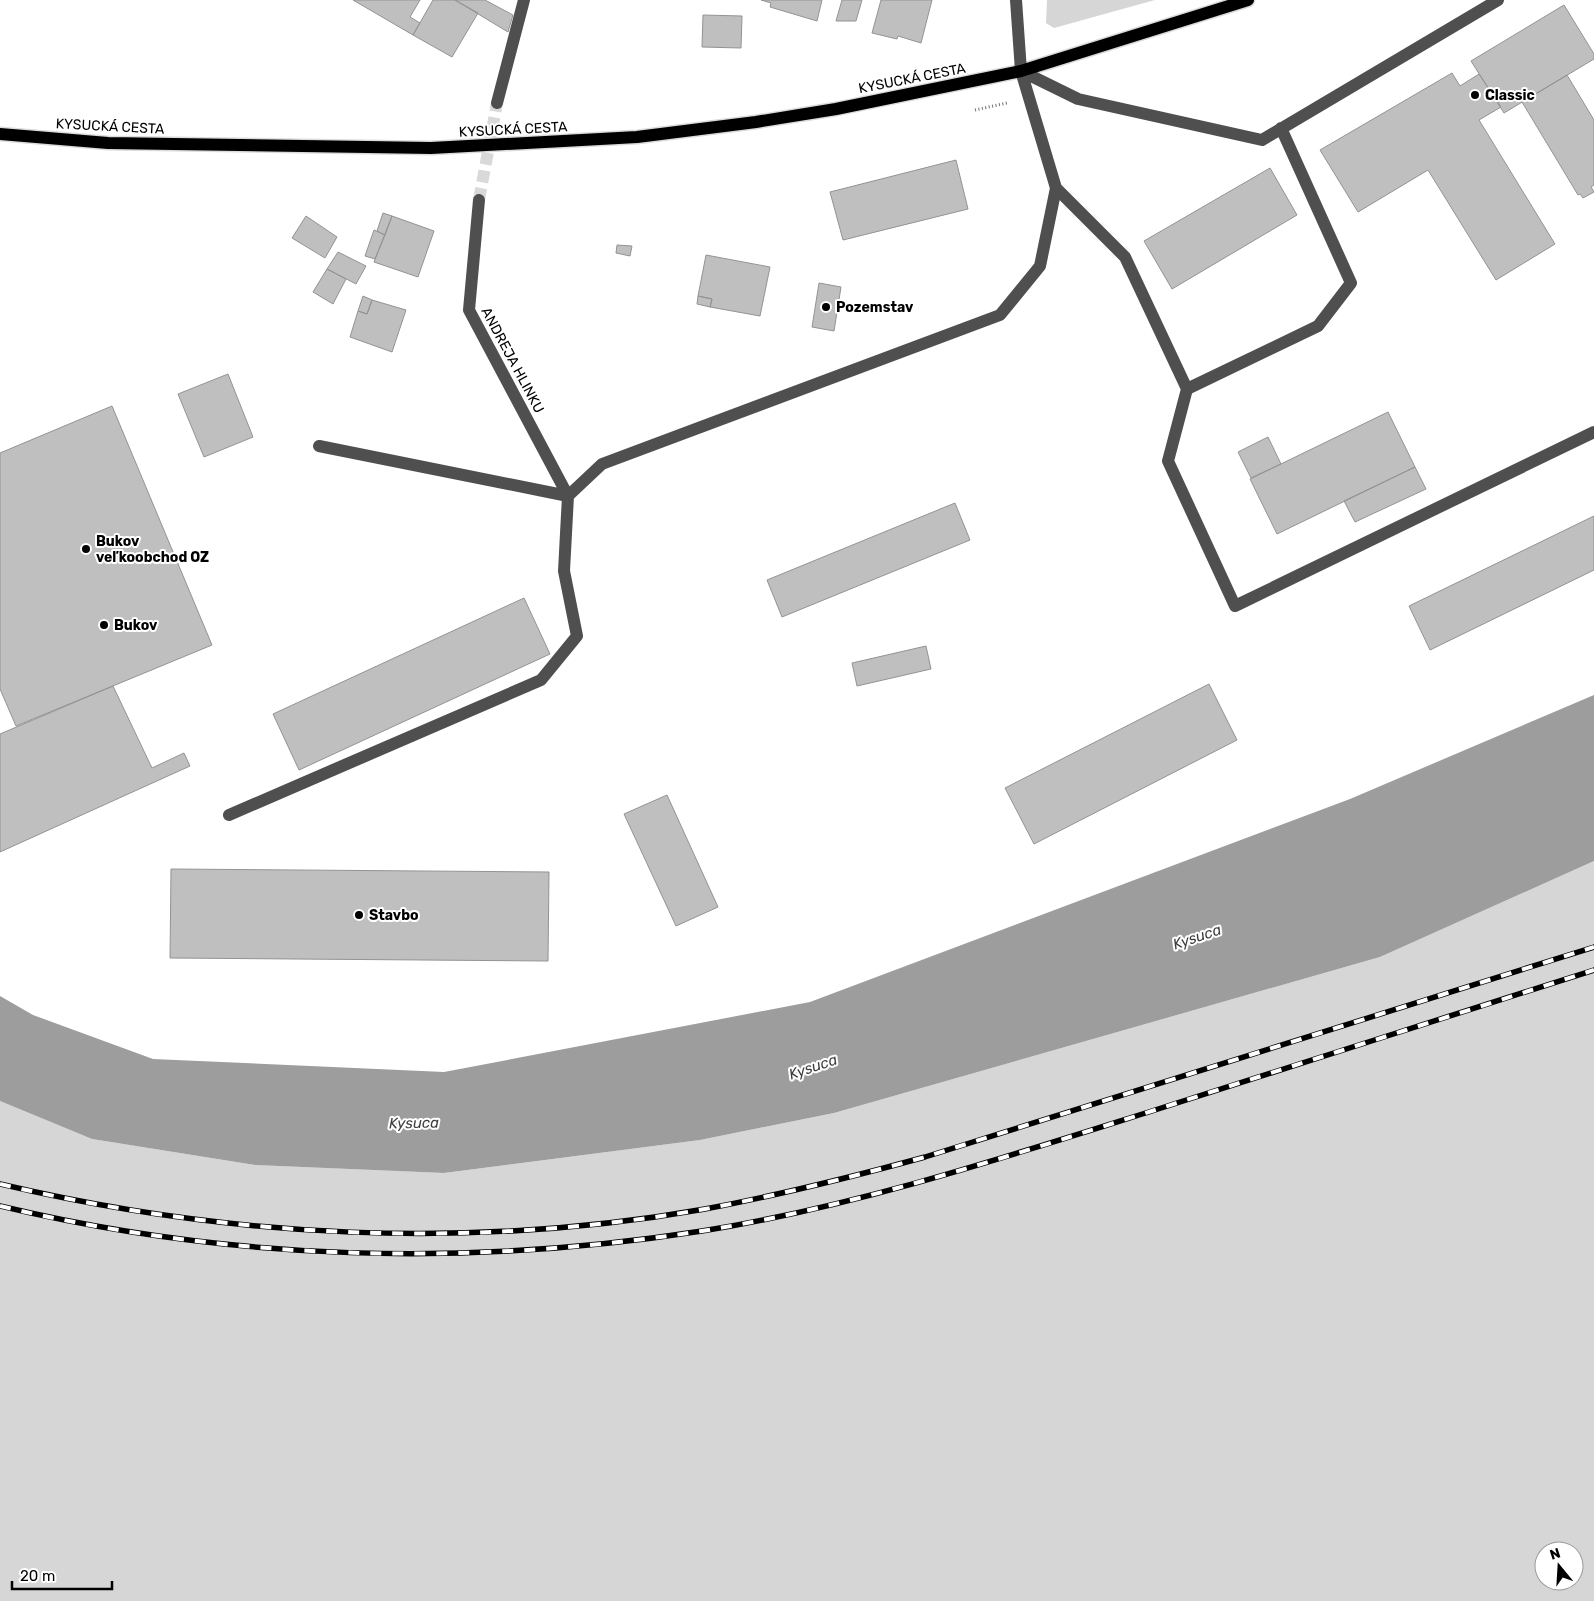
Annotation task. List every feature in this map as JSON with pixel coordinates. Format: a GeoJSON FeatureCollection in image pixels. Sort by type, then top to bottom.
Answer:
{"type":"FeatureCollection","features":[{"type":"Feature","properties":{"kind":"main road","name":"KYSUCKÁ CESTA"},"geometry":{"type":"LineString","coordinates":[[0,134],[108,143],[431,148],[628,138],[756,122],[906,96],[1021,70],[1248,0]]}},
{"type":"Feature","properties":{"kind":"street"},"geometry":{"type":"LineString","coordinates":[[497,103],[524,0]]}},
{"type":"Feature","properties":{"kind":"street"},"geometry":{"type":"LineString","coordinates":[[229,815],[541,680],[577,636],[564,571],[568,496],[602,464],[1000,315],[1040,266],[1056,188],[1021,70],[1016,0]]}},
{"type":"Feature","properties":{"kind":"street"},"geometry":{"type":"LineString","coordinates":[[1021,70],[1078,99],[1262,140],[1498,0]]}},
{"type":"Feature","properties":{"kind":"street"},"geometry":{"type":"LineString","coordinates":[[1187,388],[1318,326],[1351,283],[1281,128]]}},
{"type":"Feature","properties":{"kind":"street"},"geometry":{"type":"LineString","coordinates":[[1056,188],[1125,257],[1187,388],[1168,461],[1235,606],[1594,432]]}},
{"type":"Feature","properties":{"kind":"street","name":"ANDREJA HLINKU"},"geometry":{"type":"LineString","coordinates":[[478,200],[470,310],[568,496]]}},
{"type":"Feature","properties":{"kind":"street"},"geometry":{"type":"LineString","coordinates":[[319,446],[568,496]]}},
{"type":"Feature","properties":{"kind":"path"},"geometry":{"type":"LineString","coordinates":[[975,110],[1030,98]]}},
{"type":"Feature","properties":{"kind":"shaded area"},"geometry":{"type":"Polygon","coordinates":[[[1047,0],[1155,0],[1054,28],[1046,23],[1047,0]]]}},
{"type":"Feature","properties":{"kind":"shaded area"},"geometry":{"type":"Polygon","coordinates":[[[1594,861],[1594,1601],[0,1601],[0,1101],[92,1139],[255,1165],[444,1173],[700,1140],[834,1113],[1380,957],[1594,861]]]}},
{"type":"Feature","properties":{"kind":"water","name":"Kysuca"},"geometry":{"type":"Polygon","coordinates":[[[1594,695],[1594,861],[1380,957],[834,1113],[700,1140],[444,1173],[255,1165],[92,1139],[0,1101],[0,996],[33,1015],[153,1059],[444,1072],[810,1002],[1350,799],[1594,695]]]}},
{"type":"Feature","properties":{"kind":"building"},"geometry":{"type":"Polygon","coordinates":[[[353,0],[420,0],[410,17],[420,23],[413,35],[353,0]]]}},
{"type":"Feature","properties":{"kind":"building"},"geometry":{"type":"Polygon","coordinates":[[[433,0],[455,0],[478,13],[452,57],[413,35],[433,0]]]}},
{"type":"Feature","properties":{"kind":"building"},"geometry":{"type":"Polygon","coordinates":[[[455,0],[485,0],[513,15],[508,32],[455,0]]]}},
{"type":"Feature","properties":{"kind":"building"},"geometry":{"type":"Polygon","coordinates":[[[761,0],[822,0],[817,21],[770,7],[771,3],[761,0]]]}},
{"type":"Feature","properties":{"kind":"building"},"geometry":{"type":"Polygon","coordinates":[[[842,0],[862,0],[856,21],[836,21],[842,0]]]}},
{"type":"Feature","properties":{"kind":"building"},"geometry":{"type":"Polygon","coordinates":[[[881,0],[932,0],[921,43],[898,36],[897,39],[872,33],[881,0]]]}},
{"type":"Feature","properties":{"kind":"building"},"geometry":{"type":"Polygon","coordinates":[[[1564,5],[1594,54],[1594,59],[1504,113],[1471,61],[1564,5]]]}},
{"type":"Feature","properties":{"kind":"building"},"geometry":{"type":"Polygon","coordinates":[[[703,15],[742,16],[741,48],[702,47],[703,15]]]}},
{"type":"Feature","properties":{"kind":"building"},"geometry":{"type":"Polygon","coordinates":[[[1452,73],[1460,86],[1479,74],[1501,107],[1479,120],[1555,244],[1496,280],[1428,170],[1358,212],[1320,150],[1452,73]]]}},
{"type":"Feature","properties":{"kind":"building"},"geometry":{"type":"Polygon","coordinates":[[[1567,75],[1594,120],[1594,185],[1591,187],[1594,192],[1583,198],[1580,194],[1578,195],[1522,102],[1567,75]]]}},
{"type":"Feature","properties":{"kind":"building"},"geometry":{"type":"Polygon","coordinates":[[[956,160],[968,209],[843,240],[830,192],[956,160]]]}},
{"type":"Feature","properties":{"kind":"building"},"geometry":{"type":"Polygon","coordinates":[[[1270,168],[1297,215],[1172,289],[1144,241],[1270,168]]]}},
{"type":"Feature","properties":{"kind":"building"},"geometry":{"type":"Polygon","coordinates":[[[383,213],[392,216],[385,235],[377,231],[383,213]]]}},
{"type":"Feature","properties":{"kind":"building"},"geometry":{"type":"Polygon","coordinates":[[[306,216],[337,237],[325,258],[292,238],[306,216]]]}},
{"type":"Feature","properties":{"kind":"building"},"geometry":{"type":"Polygon","coordinates":[[[392,216],[434,231],[418,277],[374,262],[392,216]]]}},
{"type":"Feature","properties":{"kind":"building"},"geometry":{"type":"Polygon","coordinates":[[[374,230],[385,235],[375,259],[365,256],[374,230]]]}},
{"type":"Feature","properties":{"kind":"building"},"geometry":{"type":"Polygon","coordinates":[[[617,245],[632,246],[630,256],[616,253],[617,245]]]}},
{"type":"Feature","properties":{"kind":"building"},"geometry":{"type":"Polygon","coordinates":[[[338,252],[366,266],[356,284],[327,269],[338,252]]]}},
{"type":"Feature","properties":{"kind":"building"},"geometry":{"type":"Polygon","coordinates":[[[706,255],[770,267],[760,316],[710,307],[712,299],[698,296],[706,255]]]}},
{"type":"Feature","properties":{"kind":"building"},"geometry":{"type":"Polygon","coordinates":[[[327,269],[346,279],[333,304],[313,292],[327,269]]]}},
{"type":"Feature","properties":{"kind":"building","name":"Pozemstav"},"geometry":{"type":"Polygon","coordinates":[[[819,283],[841,287],[834,331],[812,327],[819,283]]]}},
{"type":"Feature","properties":{"kind":"building"},"geometry":{"type":"Polygon","coordinates":[[[363,296],[372,300],[367,314],[358,311],[363,296]]]}},
{"type":"Feature","properties":{"kind":"building"},"geometry":{"type":"Polygon","coordinates":[[[698,296],[712,299],[710,307],[697,304],[698,296]]]}},
{"type":"Feature","properties":{"kind":"building"},"geometry":{"type":"Polygon","coordinates":[[[372,300],[406,310],[392,352],[350,337],[358,311],[367,314],[372,300]]]}},
{"type":"Feature","properties":{"kind":"building"},"geometry":{"type":"Polygon","coordinates":[[[228,374],[253,437],[204,457],[178,394],[228,374]]]}},
{"type":"Feature","properties":{"kind":"building","name":"Bukov veľkoobchod OZ"},"geometry":{"type":"Polygon","coordinates":[[[112,406],[212,645],[16,726],[0,689],[0,453],[112,406]]]}},
{"type":"Feature","properties":{"kind":"building"},"geometry":{"type":"Polygon","coordinates":[[[1388,412],[1415,467],[1277,534],[1250,479],[1388,412]]]}},
{"type":"Feature","properties":{"kind":"building"},"geometry":{"type":"Polygon","coordinates":[[[1268,437],[1281,464],[1251,478],[1238,452],[1268,437]]]}},
{"type":"Feature","properties":{"kind":"building"},"geometry":{"type":"Polygon","coordinates":[[[1415,467],[1426,489],[1355,522],[1344,501],[1415,467]]]}},
{"type":"Feature","properties":{"kind":"building"},"geometry":{"type":"Polygon","coordinates":[[[955,503],[970,540],[782,617],[767,580],[955,503]]]}},
{"type":"Feature","properties":{"kind":"building"},"geometry":{"type":"Polygon","coordinates":[[[1594,516],[1594,570],[1430,650],[1409,606],[1594,516]]]}},
{"type":"Feature","properties":{"kind":"building"},"geometry":{"type":"Polygon","coordinates":[[[524,598],[550,654],[299,770],[273,714],[524,598]]]}},
{"type":"Feature","properties":{"kind":"building"},"geometry":{"type":"Polygon","coordinates":[[[926,646],[931,669],[857,686],[852,663],[926,646]]]}},
{"type":"Feature","properties":{"kind":"building"},"geometry":{"type":"Polygon","coordinates":[[[1209,684],[1237,740],[1034,844],[1005,788],[1209,684]]]}},
{"type":"Feature","properties":{"kind":"building"},"geometry":{"type":"Polygon","coordinates":[[[113,686],[152,768],[184,753],[190,766],[0,852],[0,734],[113,686]]]}},
{"type":"Feature","properties":{"kind":"building"},"geometry":{"type":"Polygon","coordinates":[[[667,795],[718,907],[676,926],[624,814],[667,795]]]}},
{"type":"Feature","properties":{"kind":"building","name":"Stavbo"},"geometry":{"type":"Polygon","coordinates":[[[171,869],[549,872],[548,961],[170,958],[171,869]]]}},
{"type":"Feature","properties":{"kind":"tunnel"},"geometry":{"type":"LineString","coordinates":[[479,200],[497,103]]}},
{"type":"Feature","properties":{"kind":"railway"},"geometry":{"type":"LineString","coordinates":[[0,1184],[86,1202],[174,1216],[262,1226],[351,1232],[440,1233],[529,1230],[617,1222],[705,1209],[760,1198],[925,1157],[1594,947]]}},
{"type":"Feature","properties":{"kind":"railway"},"geometry":{"type":"LineString","coordinates":[[0,1206],[87,1224],[174,1238],[262,1248],[350,1253],[526,1250],[614,1243],[702,1231],[760,1221],[931,1179],[1155,1110],[1594,970]]}},
{"type":"Feature","properties":{"kind":"place","name":"Classic"},"geometry":{"type":"Point","coordinates":[1475,95]}},
{"type":"Feature","properties":{"kind":"place","name":"Pozemstav"},"geometry":{"type":"Point","coordinates":[826,307]}},
{"type":"Feature","properties":{"kind":"place","name":"Bukov veľkoobchod OZ"},"geometry":{"type":"Point","coordinates":[86,549]}},
{"type":"Feature","properties":{"kind":"place","name":"Bukov"},"geometry":{"type":"Point","coordinates":[104,625]}},
{"type":"Feature","properties":{"kind":"place","name":"Stavbo"},"geometry":{"type":"Point","coordinates":[359,915]}}]}
